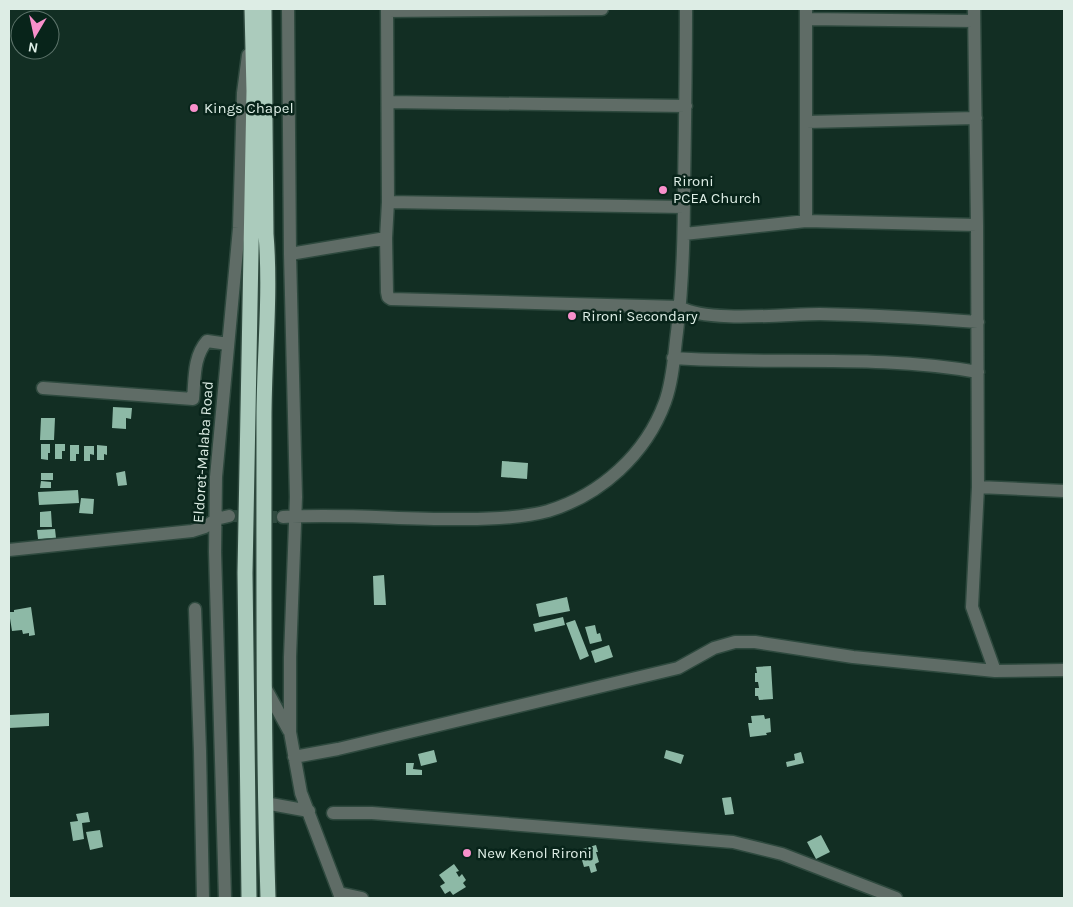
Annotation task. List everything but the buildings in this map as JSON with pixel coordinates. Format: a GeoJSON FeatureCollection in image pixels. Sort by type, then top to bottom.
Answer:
{"type":"FeatureCollection","features":[{"type":"Feature","properties":{"kind":"highway"},"geometry":{"type":"LineString","coordinates":[[249,898],[245,573],[254,101],[252,9]]}},
{"type":"Feature","properties":{"kind":"highway"},"geometry":{"type":"LineString","coordinates":[[264,9],[266,234],[268,261],[264,380],[265,803],[268,898]]}},
{"type":"Feature","properties":{"kind":"street","name":"Eldoret-Malaba Road"},"geometry":{"type":"LineString","coordinates":[[225,898],[215,552],[216,477],[239,228],[243,93],[248,63],[247,9]]}},
{"type":"Feature","properties":{"kind":"street"},"geometry":{"type":"LineString","coordinates":[[288,9],[290,254],[296,516],[290,657],[290,732],[301,793],[340,896],[362,898]]}},
{"type":"Feature","properties":{"kind":"street"},"geometry":{"type":"LineString","coordinates":[[602,9],[388,10],[388,202],[386,238],[388,298],[391,300],[680,307],[697,314],[724,316],[818,314],[978,322]]}},
{"type":"Feature","properties":{"kind":"street"},"geometry":{"type":"LineString","coordinates":[[283,517],[483,519],[528,515],[567,504],[597,487],[622,469],[642,446],[665,401],[680,307],[684,234],[686,9]]}},
{"type":"Feature","properties":{"kind":"street"},"geometry":{"type":"LineString","coordinates":[[806,221],[806,14],[974,15],[978,225],[978,486],[972,606],[995,671]]}},
{"type":"Feature","properties":{"kind":"street"},"geometry":{"type":"LineString","coordinates":[[388,102],[686,106]]}},
{"type":"Feature","properties":{"kind":"street"},"geometry":{"type":"LineString","coordinates":[[806,122],[976,118]]}},
{"type":"Feature","properties":{"kind":"street"},"geometry":{"type":"LineString","coordinates":[[388,202],[684,207]]}},
{"type":"Feature","properties":{"kind":"street"},"geometry":{"type":"LineString","coordinates":[[684,234],[806,221],[978,225]]}},
{"type":"Feature","properties":{"kind":"street"},"geometry":{"type":"LineString","coordinates":[[290,254],[386,238]]}},
{"type":"Feature","properties":{"kind":"street"},"geometry":{"type":"LineString","coordinates":[[43,388],[193,399],[196,362],[200,349],[207,341],[228,344]]}},
{"type":"Feature","properties":{"kind":"street"},"geometry":{"type":"LineString","coordinates":[[673,358],[876,361],[950,367],[978,372]]}},
{"type":"Feature","properties":{"kind":"street"},"geometry":{"type":"LineString","coordinates":[[978,486],[1064,491]]}},
{"type":"Feature","properties":{"kind":"street"},"geometry":{"type":"LineString","coordinates":[[9,550],[192,531],[205,527],[216,519],[229,516]]}},
{"type":"Feature","properties":{"kind":"street"},"geometry":{"type":"LineString","coordinates":[[195,609],[203,898]]}},
{"type":"Feature","properties":{"kind":"street"},"geometry":{"type":"LineString","coordinates":[[294,757],[338,749],[678,668],[714,648],[735,642],[755,642],[853,657],[995,671],[1064,670]]}},
{"type":"Feature","properties":{"kind":"street"},"geometry":{"type":"LineString","coordinates":[[265,687],[290,732]]}},
{"type":"Feature","properties":{"kind":"street"},"geometry":{"type":"LineString","coordinates":[[265,803],[309,811]]}},
{"type":"Feature","properties":{"kind":"street"},"geometry":{"type":"LineString","coordinates":[[333,813],[372,813],[733,842],[782,854],[896,898]]}},
{"type":"Feature","properties":{"kind":"tunnel"},"geometry":{"type":"LineString","coordinates":[[229,516],[283,517]]}},
{"type":"Feature","properties":{"kind":"place","name":"Kings Chapel"},"geometry":{"type":"Point","coordinates":[194,108]}},
{"type":"Feature","properties":{"kind":"place","name":"Rironi PCEA Church"},"geometry":{"type":"Point","coordinates":[663,190]}},
{"type":"Feature","properties":{"kind":"place","name":"Rironi Secondary"},"geometry":{"type":"Point","coordinates":[572,316]}},
{"type":"Feature","properties":{"kind":"place","name":"New Kenol Rironi"},"geometry":{"type":"Point","coordinates":[467,853]}}]}
